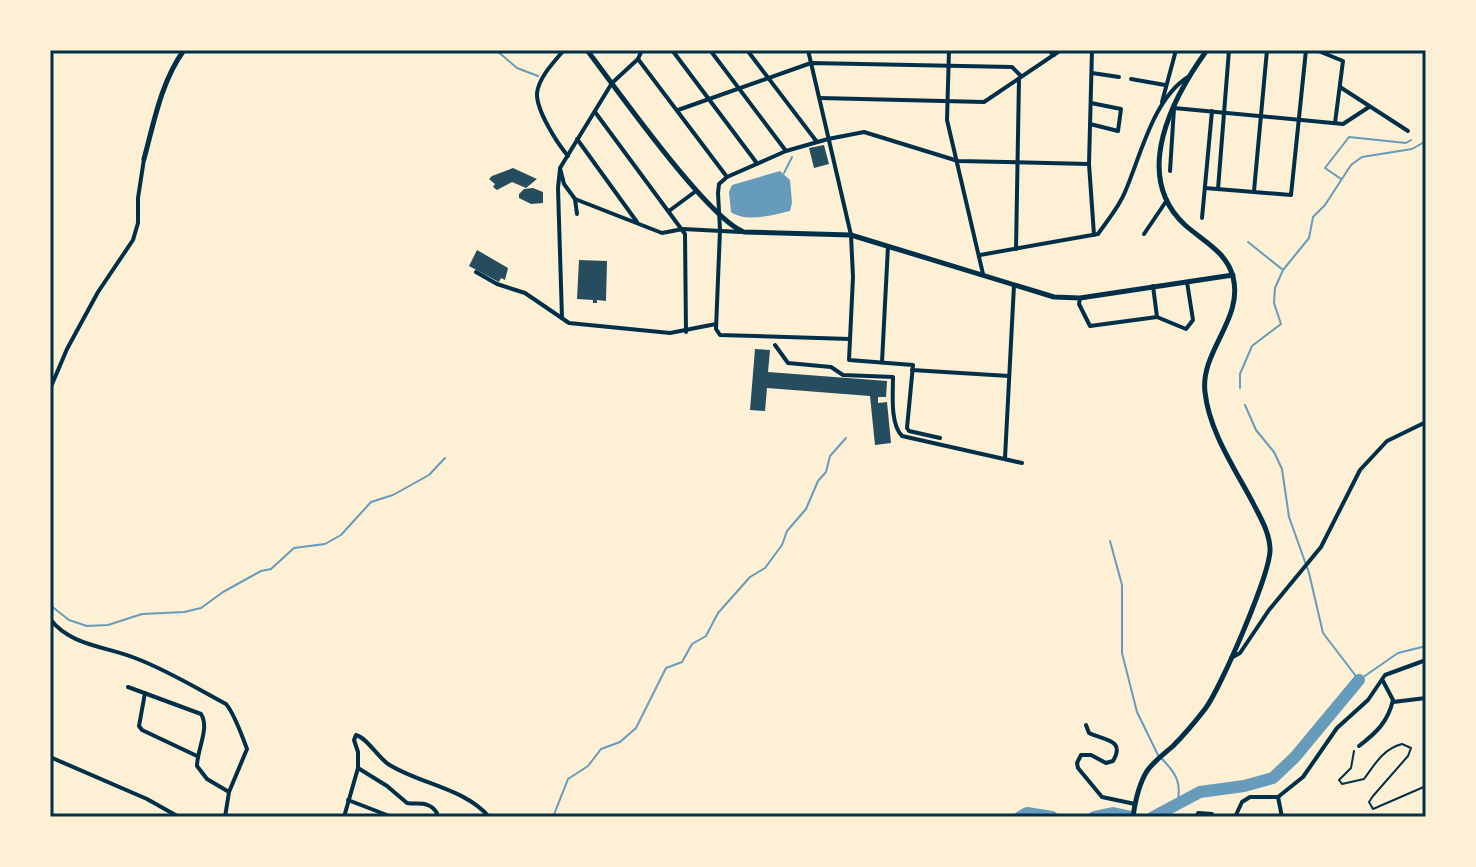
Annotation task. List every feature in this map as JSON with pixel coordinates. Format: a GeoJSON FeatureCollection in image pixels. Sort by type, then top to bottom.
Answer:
{"type":"FeatureCollection","features":[{"type":"Feature","properties":{"kind":"street"},"geometry":{"type":"LineString","coordinates":[[50,389],[67,349],[98,292],[133,240],[138,223],[144,159],[164,86],[184,50]]}},
{"type":"Feature","properties":{"kind":"street"},"geometry":{"type":"LineString","coordinates":[[564,50],[544,75],[537,95],[552,138],[568,156]]}},
{"type":"Feature","properties":{"kind":"street"},"geometry":{"type":"LineString","coordinates":[[587,50],[697,190],[730,225],[744,232]]}},
{"type":"Feature","properties":{"kind":"street"},"geometry":{"type":"LineString","coordinates":[[562,318],[560,168],[612,83],[638,59],[642,50]]}},
{"type":"Feature","properties":{"kind":"street"},"geometry":{"type":"LineString","coordinates":[[672,50],[756,162]]}},
{"type":"Feature","properties":{"kind":"street"},"geometry":{"type":"LineString","coordinates":[[710,50],[786,151]]}},
{"type":"Feature","properties":{"kind":"street"},"geometry":{"type":"LineString","coordinates":[[747,50],[817,142]]}},
{"type":"Feature","properties":{"kind":"street"},"geometry":{"type":"LineString","coordinates":[[808,50],[851,235],[849,360],[913,365],[907,428],[940,438]]}},
{"type":"Feature","properties":{"kind":"street"},"geometry":{"type":"LineString","coordinates":[[949,50],[947,120],[983,274]]}},
{"type":"Feature","properties":{"kind":"street"},"geometry":{"type":"LineString","coordinates":[[1048,50],[1054,55]]}},
{"type":"Feature","properties":{"kind":"street"},"geometry":{"type":"LineString","coordinates":[[819,98],[984,102],[1061,50]]}},
{"type":"Feature","properties":{"kind":"street"},"geometry":{"type":"LineString","coordinates":[[1092,50],[1089,164],[1094,237]]}},
{"type":"Feature","properties":{"kind":"street"},"geometry":{"type":"LineString","coordinates":[[1162,104],[1176,50]]}},
{"type":"Feature","properties":{"kind":"street"},"geometry":{"type":"LineString","coordinates":[[1133,817],[1144,776],[1207,706],[1266,572],[1271,550],[1264,526],[1215,427],[1205,393],[1208,362],[1234,300],[1233,275],[1214,248],[1182,222],[1167,200],[1159,175],[1158,162],[1174,108],[1188,77],[1207,50]]}},
{"type":"Feature","properties":{"kind":"street"},"geometry":{"type":"LineString","coordinates":[[1218,189],[1229,50]]}},
{"type":"Feature","properties":{"kind":"street"},"geometry":{"type":"LineString","coordinates":[[1254,192],[1267,50]]}},
{"type":"Feature","properties":{"kind":"street"},"geometry":{"type":"LineString","coordinates":[[1205,188],[1291,195],[1306,50]]}},
{"type":"Feature","properties":{"kind":"street"},"geometry":{"type":"LineString","coordinates":[[1316,50],[1343,61],[1335,123]]}},
{"type":"Feature","properties":{"kind":"street"},"geometry":{"type":"LineString","coordinates":[[638,59],[727,177]]}},
{"type":"Feature","properties":{"kind":"street"},"geometry":{"type":"LineString","coordinates":[[678,110],[811,63],[1012,67],[1020,77],[1016,249]]}},
{"type":"Feature","properties":{"kind":"street"},"geometry":{"type":"LineString","coordinates":[[1092,73],[1119,77]]}},
{"type":"Feature","properties":{"kind":"street"},"geometry":{"type":"LineString","coordinates":[[980,255],[1098,234],[1124,195],[1162,104],[1176,84],[1188,77]]}},
{"type":"Feature","properties":{"kind":"street"},"geometry":{"type":"LineString","coordinates":[[1131,79],[1165,85]]}},
{"type":"Feature","properties":{"kind":"street"},"geometry":{"type":"LineString","coordinates":[[1340,87],[1408,131]]}},
{"type":"Feature","properties":{"kind":"street"},"geometry":{"type":"LineString","coordinates":[[1090,124],[1118,131],[1121,109],[1091,103]]}},
{"type":"Feature","properties":{"kind":"street"},"geometry":{"type":"LineString","coordinates":[[1174,108],[1343,124],[1369,107]]}},
{"type":"Feature","properties":{"kind":"street"},"geometry":{"type":"LineString","coordinates":[[1170,171],[1174,108]]}},
{"type":"Feature","properties":{"kind":"street"},"geometry":{"type":"LineString","coordinates":[[1202,218],[1212,111]]}},
{"type":"Feature","properties":{"kind":"street"},"geometry":{"type":"LineString","coordinates":[[595,112],[683,229],[686,332]]}},
{"type":"Feature","properties":{"kind":"street"},"geometry":{"type":"LineString","coordinates":[[850,339],[720,335],[716,329],[719,186],[727,177],[786,151],[864,132],[958,161],[1089,164]]}},
{"type":"Feature","properties":{"kind":"street"},"geometry":{"type":"LineString","coordinates":[[577,139],[639,224]]}},
{"type":"Feature","properties":{"kind":"street"},"geometry":{"type":"LineString","coordinates":[[560,168],[564,184],[575,199],[577,214]]}},
{"type":"Feature","properties":{"kind":"street"},"geometry":{"type":"LineString","coordinates":[[669,211],[697,190]]}},
{"type":"Feature","properties":{"kind":"street"},"geometry":{"type":"LineString","coordinates":[[575,199],[662,233],[683,229],[851,235],[1054,297],[1080,298],[1233,275]]}},
{"type":"Feature","properties":{"kind":"street"},"geometry":{"type":"LineString","coordinates":[[1144,234],[1167,200]]}},
{"type":"Feature","properties":{"kind":"street"},"geometry":{"type":"LineString","coordinates":[[882,362],[888,246]]}},
{"type":"Feature","properties":{"kind":"street"},"geometry":{"type":"LineString","coordinates":[[476,272],[497,284],[525,293],[569,323],[670,333],[716,324]]}},
{"type":"Feature","properties":{"kind":"street"},"geometry":{"type":"LineString","coordinates":[[1080,298],[1079,304],[1090,326],[1157,317],[1186,329],[1193,320],[1187,282]]}},
{"type":"Feature","properties":{"kind":"street"},"geometry":{"type":"LineString","coordinates":[[1005,458],[1014,284]]}},
{"type":"Feature","properties":{"kind":"street"},"geometry":{"type":"LineString","coordinates":[[1153,286],[1157,317]]}},
{"type":"Feature","properties":{"kind":"street"},"geometry":{"type":"LineString","coordinates":[[775,345],[788,363],[831,367],[843,375],[893,377],[896,421],[902,436],[1022,463]]}},
{"type":"Feature","properties":{"kind":"street"},"geometry":{"type":"LineString","coordinates":[[912,370],[1009,376]]}},
{"type":"Feature","properties":{"kind":"street"},"geometry":{"type":"LineString","coordinates":[[1229,659],[1240,653],[1269,610],[1329,534],[1351,483],[1368,460],[1387,441],[1426,422]]}},
{"type":"Feature","properties":{"kind":"street"},"geometry":{"type":"LineString","coordinates":[[50,619],[56,627],[77,641],[135,658],[226,704],[233,712],[247,749],[229,792],[225,817]]}},
{"type":"Feature","properties":{"kind":"street"},"geometry":{"type":"LineString","coordinates":[[1235,817],[1250,797],[1278,797],[1309,770],[1337,728],[1368,700],[1391,672],[1426,660]]}},
{"type":"Feature","properties":{"kind":"street"},"geometry":{"type":"LineString","coordinates":[[1383,681],[1393,702]]}},
{"type":"Feature","properties":{"kind":"street"},"geometry":{"type":"LineString","coordinates":[[128,687],[204,717],[205,727],[197,756],[200,773],[229,792]]}},
{"type":"Feature","properties":{"kind":"street"},"geometry":{"type":"LineString","coordinates":[[145,693],[139,726],[142,730],[197,756]]}},
{"type":"Feature","properties":{"kind":"street"},"geometry":{"type":"LineString","coordinates":[[1393,702],[1426,698]]}},
{"type":"Feature","properties":{"kind":"street"},"geometry":{"type":"LineString","coordinates":[[1359,746],[1380,729],[1393,702]]}},
{"type":"Feature","properties":{"kind":"street"},"geometry":{"type":"LineString","coordinates":[[1086,725],[1089,733],[1112,742],[1117,753],[1114,760],[1106,763],[1091,755],[1081,755],[1078,768],[1102,797],[1135,805]]}},
{"type":"Feature","properties":{"kind":"street"},"geometry":{"type":"LineString","coordinates":[[344,817],[358,768],[356,735],[362,737],[374,753],[391,766],[450,791],[489,817]]}},
{"type":"Feature","properties":{"kind":"street"},"geometry":{"type":"LineString","coordinates":[[50,757],[147,799],[179,817]]}},
{"type":"Feature","properties":{"kind":"street"},"geometry":{"type":"LineString","coordinates":[[358,768],[407,803],[430,806],[437,813],[436,817]]}},
{"type":"Feature","properties":{"kind":"street"},"geometry":{"type":"LineString","coordinates":[[1278,797],[1282,817]]}},
{"type":"Feature","properties":{"kind":"street"},"geometry":{"type":"LineString","coordinates":[[348,800],[392,817]]}},
{"type":"Feature","properties":{"kind":"street"},"geometry":{"type":"LineString","coordinates":[[1240,807],[1242,817]]}},
{"type":"Feature","properties":{"kind":"street"},"geometry":{"type":"LineString","coordinates":[[1197,817],[1198,813],[1212,814]]}},
{"type":"Feature","properties":{"kind":"path"},"geometry":{"type":"LineString","coordinates":[[1359,746],[1353,753],[1351,768],[1339,778],[1341,784],[1364,779],[1377,759],[1395,746],[1402,744],[1411,748],[1408,756],[1369,802],[1372,808],[1426,786]]}},
{"type":"Feature","properties":{"kind":"water"},"geometry":{"type":"Polygon","coordinates":[[[780,171],[790,180],[790,211],[752,218],[731,212],[729,192],[732,185],[780,171]]]}},
{"type":"Feature","properties":{"kind":"building"},"geometry":{"type":"Polygon","coordinates":[[[824,145],[829,164],[814,168],[809,148],[824,145]]]}},
{"type":"Feature","properties":{"kind":"building"},"geometry":{"type":"Polygon","coordinates":[[[513,168],[537,179],[526,188],[512,182],[497,190],[493,187],[495,184],[489,179],[492,176],[513,168]]]}},
{"type":"Feature","properties":{"kind":"building"},"geometry":{"type":"Polygon","coordinates":[[[524,189],[543,192],[543,203],[531,204],[519,198],[524,189]]]}},
{"type":"Feature","properties":{"kind":"building"},"geometry":{"type":"Polygon","coordinates":[[[477,250],[508,268],[505,280],[501,278],[499,282],[469,266],[477,250]]]}},
{"type":"Feature","properties":{"kind":"building"},"geometry":{"type":"Polygon","coordinates":[[[579,260],[607,261],[606,301],[593,303],[593,300],[577,299],[579,260]]]}},
{"type":"Feature","properties":{"kind":"building"},"geometry":{"type":"Polygon","coordinates":[[[755,349],[770,350],[768,372],[887,381],[886,397],[878,397],[878,403],[887,402],[891,443],[875,445],[870,396],[767,388],[765,411],[750,410],[755,349]]]}},
{"type":"Feature","properties":{"kind":"waterway"},"geometry":{"type":"LineString","coordinates":[[496,50],[517,68],[538,76]]}},
{"type":"Feature","properties":{"kind":"waterway"},"geometry":{"type":"LineString","coordinates":[[1341,179],[1325,168],[1349,137],[1406,143],[1411,140]]}},
{"type":"Feature","properties":{"kind":"waterway"},"geometry":{"type":"LineString","coordinates":[[1240,388],[1240,374],[1252,346],[1281,324],[1274,303],[1275,288],[1283,270],[1309,238],[1313,217],[1325,205],[1351,165],[1362,157],[1412,149],[1426,141]]}},
{"type":"Feature","properties":{"kind":"waterway"},"geometry":{"type":"LineString","coordinates":[[784,173],[792,157]]}},
{"type":"Feature","properties":{"kind":"waterway"},"geometry":{"type":"LineString","coordinates":[[1248,242],[1283,270]]}},
{"type":"Feature","properties":{"kind":"waterway"},"geometry":{"type":"LineString","coordinates":[[1245,405],[1256,430],[1274,452],[1282,469],[1289,517],[1309,573],[1323,633],[1359,680],[1398,653],[1426,646]]}},
{"type":"Feature","properties":{"kind":"waterway"},"geometry":{"type":"LineString","coordinates":[[553,817],[568,779],[588,766],[601,749],[620,742],[636,728],[666,668],[682,662],[692,644],[706,636],[718,613],[750,577],[765,568],[782,545],[787,531],[806,509],[818,481],[826,472],[830,456],[846,438]]}},
{"type":"Feature","properties":{"kind":"waterway"},"geometry":{"type":"LineString","coordinates":[[50,605],[69,620],[87,626],[108,625],[142,614],[201,608],[223,592],[261,571],[271,569],[294,548],[325,544],[341,535],[371,502],[393,495],[429,475],[445,458]]}},
{"type":"Feature","properties":{"kind":"waterway"},"geometry":{"type":"LineString","coordinates":[[1110,541],[1122,585],[1122,653],[1137,712],[1158,755]]}},
{"type":"Feature","properties":{"kind":"waterway"},"geometry":{"type":"LineString","coordinates":[[1153,817],[1200,792],[1273,778],[1295,757],[1359,680]]}},
{"type":"Feature","properties":{"kind":"waterway"},"geometry":{"type":"LineString","coordinates":[[1162,759],[1177,780],[1177,805]]}},
{"type":"Feature","properties":{"kind":"waterway"},"geometry":{"type":"LineString","coordinates":[[1020,817],[1027,813],[1052,817]]}},
{"type":"Feature","properties":{"kind":"waterway"},"geometry":{"type":"LineString","coordinates":[[1094,817],[1113,813],[1132,817]]}}]}
